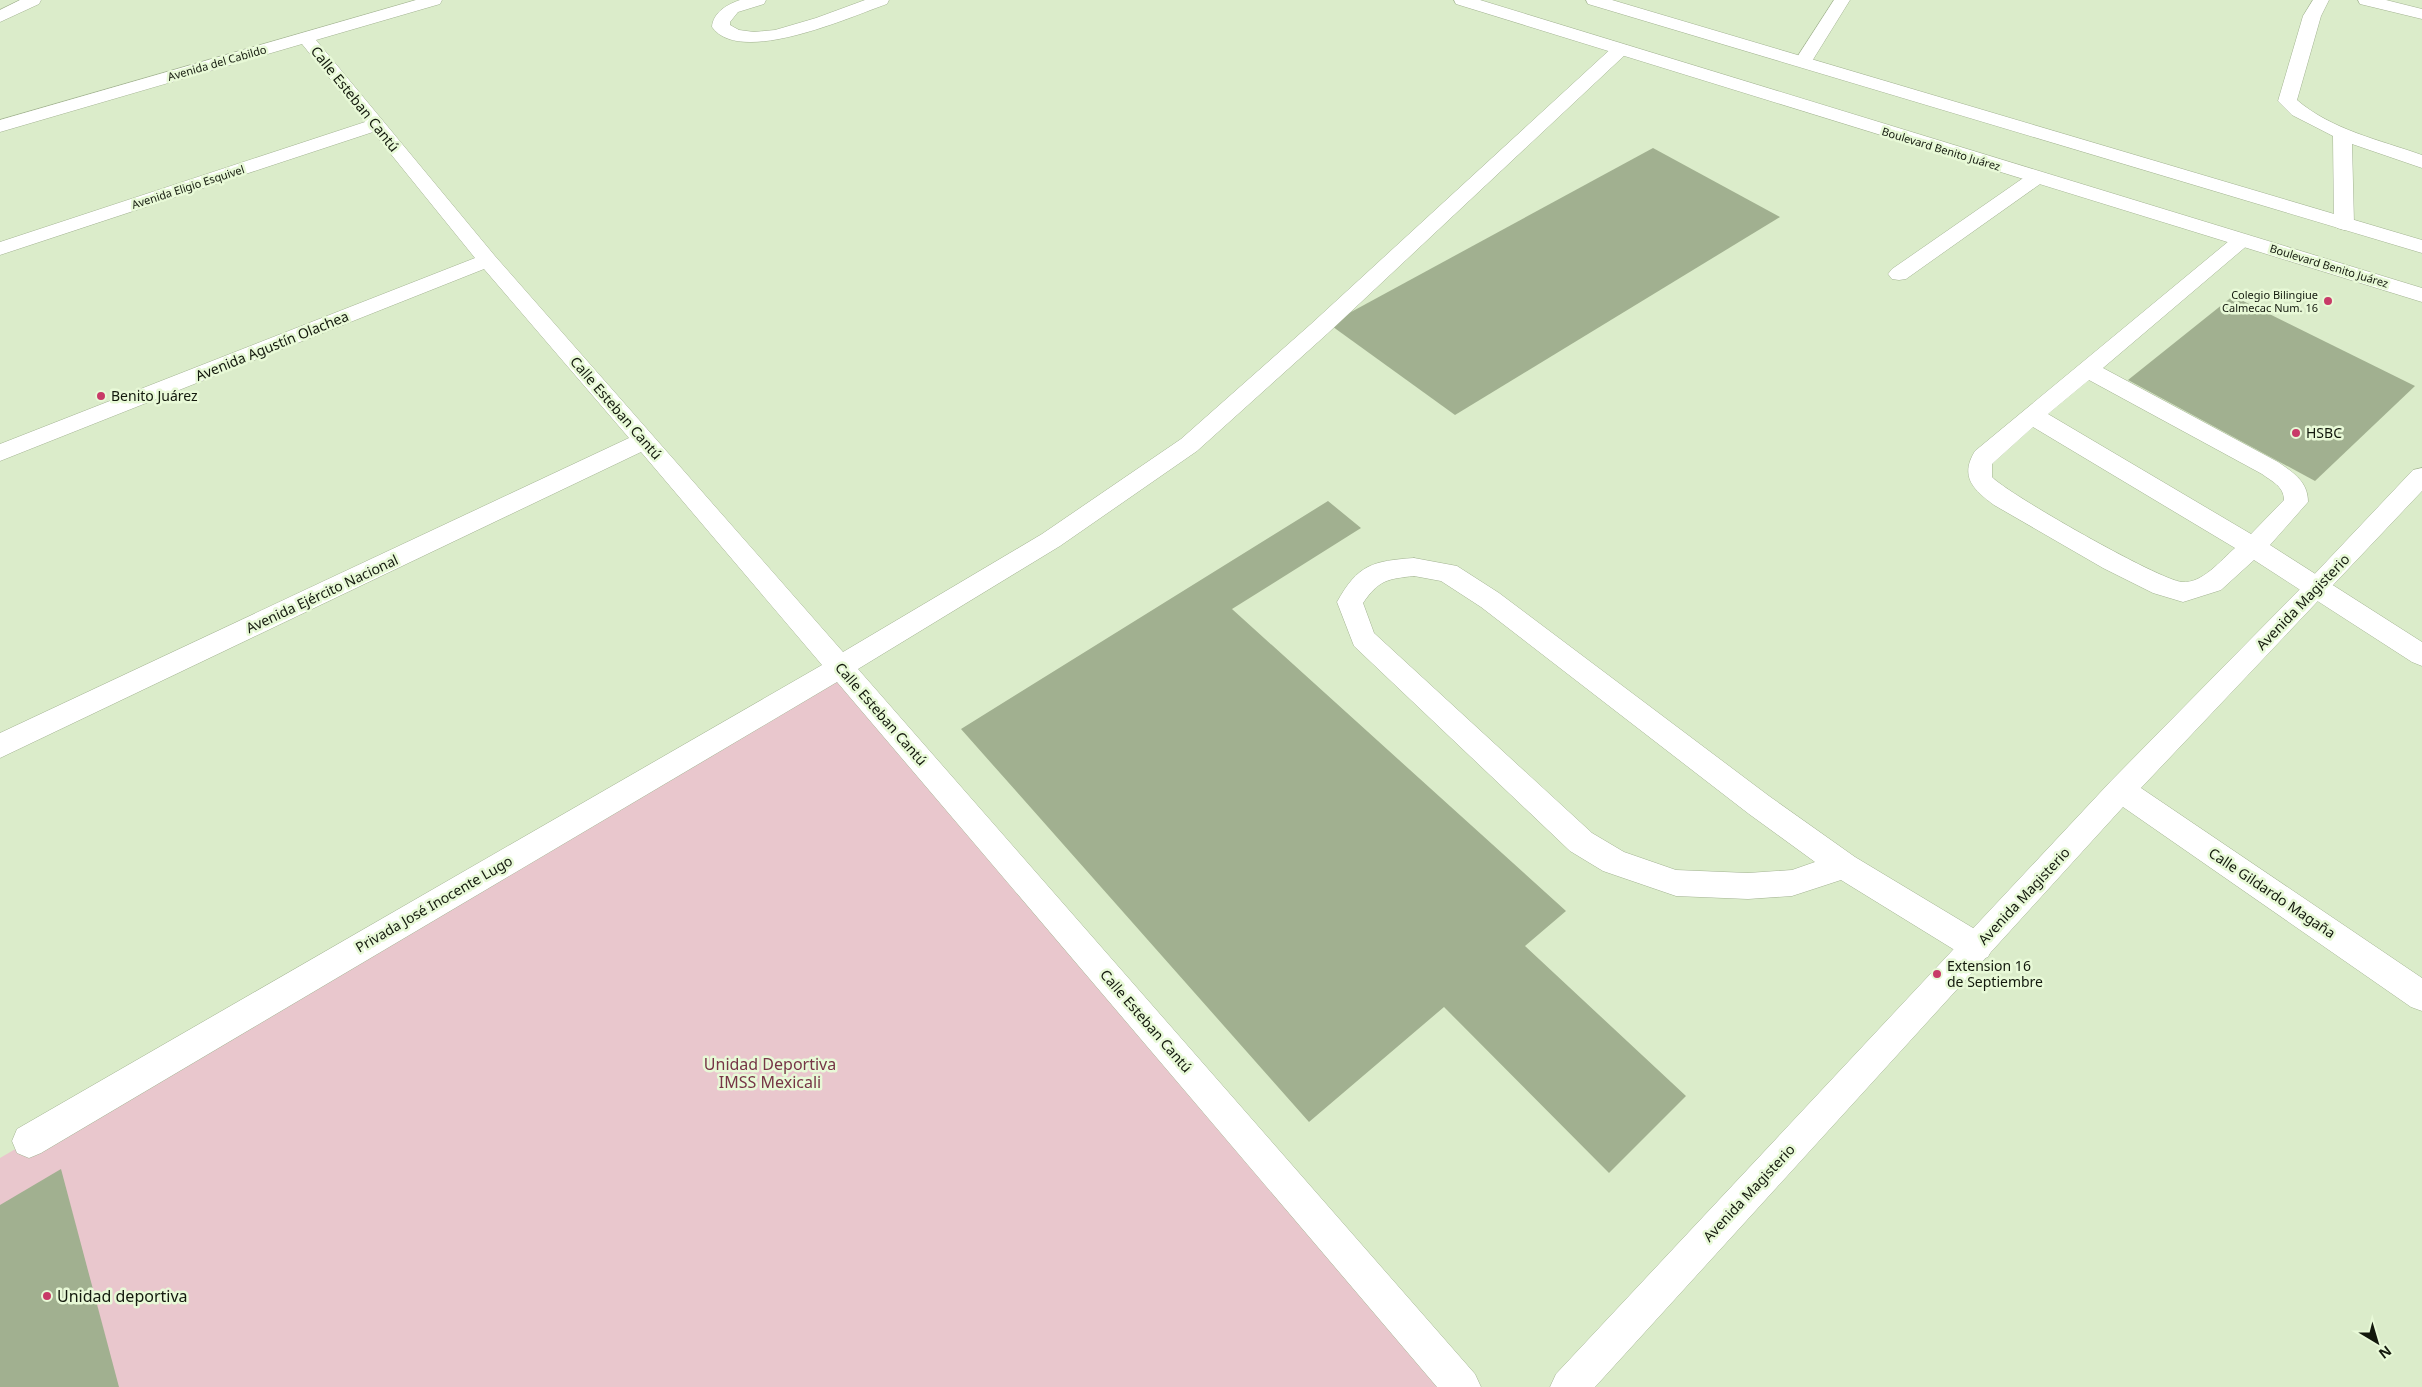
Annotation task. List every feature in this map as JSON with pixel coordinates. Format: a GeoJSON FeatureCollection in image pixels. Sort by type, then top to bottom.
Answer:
{"type":"FeatureCollection","features":[{"type":"Feature","properties":{"kind":"street"},"geometry":{"type":"LineString","coordinates":[[0,17],[33,0]]}},
{"type":"Feature","properties":{"kind":"street","name":"Avenida del Cabildo"},"geometry":{"type":"LineString","coordinates":[[0,126],[434,0]]}},
{"type":"Feature","properties":{"kind":"street"},"geometry":{"type":"LineString","coordinates":[[758,0],[732,8],[721,21],[721,27],[736,37],[755,39],[791,32],[881,0]]}},
{"type":"Feature","properties":{"kind":"street","name":"Boulevard Benito Juárez"},"geometry":{"type":"LineString","coordinates":[[1462,0],[1621,49],[1777,72],[2344,224],[2422,247]]}},
{"type":"Feature","properties":{"kind":"street","name":"Boulevard Benito Juárez"},"geometry":{"type":"LineString","coordinates":[[1594,0],[1777,72],[2036,178],[2422,295]]}},
{"type":"Feature","properties":{"kind":"street"},"geometry":{"type":"LineString","coordinates":[[1777,72],[1842,0]]}},
{"type":"Feature","properties":{"kind":"street"},"geometry":{"type":"LineString","coordinates":[[2321,0],[2312,16],[2287,101],[2294,109],[2342,134],[2422,162]]}},
{"type":"Feature","properties":{"kind":"street"},"geometry":{"type":"LineString","coordinates":[[2366,0],[2422,14]]}},
{"type":"Feature","properties":{"kind":"street","name":"Calle Esteban Cantú"},"geometry":{"type":"LineString","coordinates":[[306,37],[375,125],[488,260],[1462,1387]]}},
{"type":"Feature","properties":{"kind":"street","name":"Privada José Inocente Lugo"},"geometry":{"type":"LineString","coordinates":[[29,1141],[840,667],[1051,540],[1189,445],[1326,322],[1621,49]]}},
{"type":"Feature","properties":{"kind":"street","name":"Avenida Eligio Esquivel"},"geometry":{"type":"LineString","coordinates":[[0,249],[375,125]]}},
{"type":"Feature","properties":{"kind":"street"},"geometry":{"type":"LineString","coordinates":[[2342,134],[2344,224]]}},
{"type":"Feature","properties":{"kind":"street"},"geometry":{"type":"LineString","coordinates":[[1899,274],[2036,178]]}},
{"type":"Feature","properties":{"kind":"street"},"geometry":{"type":"LineString","coordinates":[[2087,369],[2270,468],[2286,479],[2296,491],[2296,502],[2254,547],[2212,583],[2183,592],[2162,586],[2112,561],[2003,498],[1987,487],[1979,476],[1978,466],[1983,457],[2087,369],[2242,240]]}},
{"type":"Feature","properties":{"kind":"street","name":"Avenida Agustín Olachea"},"geometry":{"type":"LineString","coordinates":[[0,453],[488,260]]}},
{"type":"Feature","properties":{"kind":"street"},"geometry":{"type":"LineString","coordinates":[[2031,416],[2254,547],[2422,654]]}},
{"type":"Feature","properties":{"kind":"street","name":"Avenida Ejército Nacional"},"geometry":{"type":"LineString","coordinates":[[0,746],[644,442]]}},
{"type":"Feature","properties":{"kind":"street","name":"Avenida Magisterio"},"geometry":{"type":"LineString","coordinates":[[1569,1387],[2121,790],[2318,587],[2422,476]]}},
{"type":"Feature","properties":{"kind":"street"},"geometry":{"type":"LineString","coordinates":[[1844,866],[1792,884],[1748,886],[1676,883],[1614,862],[1581,842],[1363,639],[1350,602],[1364,582],[1382,570],[1414,567],[1448,574],[1490,600],[1759,806],[1844,866],[1977,947]]}},
{"type":"Feature","properties":{"kind":"street","name":"Calle Gildardo Magaña"},"geometry":{"type":"LineString","coordinates":[[2121,790],[2422,996]]}},
{"type":"Feature","properties":{"kind":"green space","name":"Unidad Deportiva IMSS Mexicali"},"geometry":{"type":"Polygon","coordinates":[[[837,670],[1458,1387],[0,1387],[0,1158],[837,670]]]}},
{"type":"Feature","properties":{"kind":"building"},"geometry":{"type":"Polygon","coordinates":[[[1653,148],[1780,217],[1455,415],[1329,324],[1653,148]]]}},
{"type":"Feature","properties":{"kind":"building","name":"HSBC"},"geometry":{"type":"Polygon","coordinates":[[[2233,296],[2415,386],[2315,481],[2128,380],[2233,296]]]}},
{"type":"Feature","properties":{"kind":"building"},"geometry":{"type":"Polygon","coordinates":[[[1328,501],[1361,528],[1232,609],[1566,911],[1525,946],[1686,1096],[1609,1173],[1444,1007],[1309,1122],[961,729],[1328,501]]]}},
{"type":"Feature","properties":{"kind":"building","name":"Unidad deportiva"},"geometry":{"type":"Polygon","coordinates":[[[61,1169],[119,1387],[0,1387],[0,1205],[61,1169]]]}},
{"type":"Feature","properties":{"kind":"place","name":"Colegio Bilingiue Calmecac Num. 16"},"geometry":{"type":"Point","coordinates":[2328,301]}},
{"type":"Feature","properties":{"kind":"place","name":"Benito Juárez"},"geometry":{"type":"Point","coordinates":[101,396]}},
{"type":"Feature","properties":{"kind":"place","name":"HSBC"},"geometry":{"type":"Point","coordinates":[2296,433]}},
{"type":"Feature","properties":{"kind":"place","name":"Extension 16 de Septiembre"},"geometry":{"type":"Point","coordinates":[1937,974]}},
{"type":"Feature","properties":{"kind":"place","name":"Unidad deportiva"},"geometry":{"type":"Point","coordinates":[47,1296]}}]}
